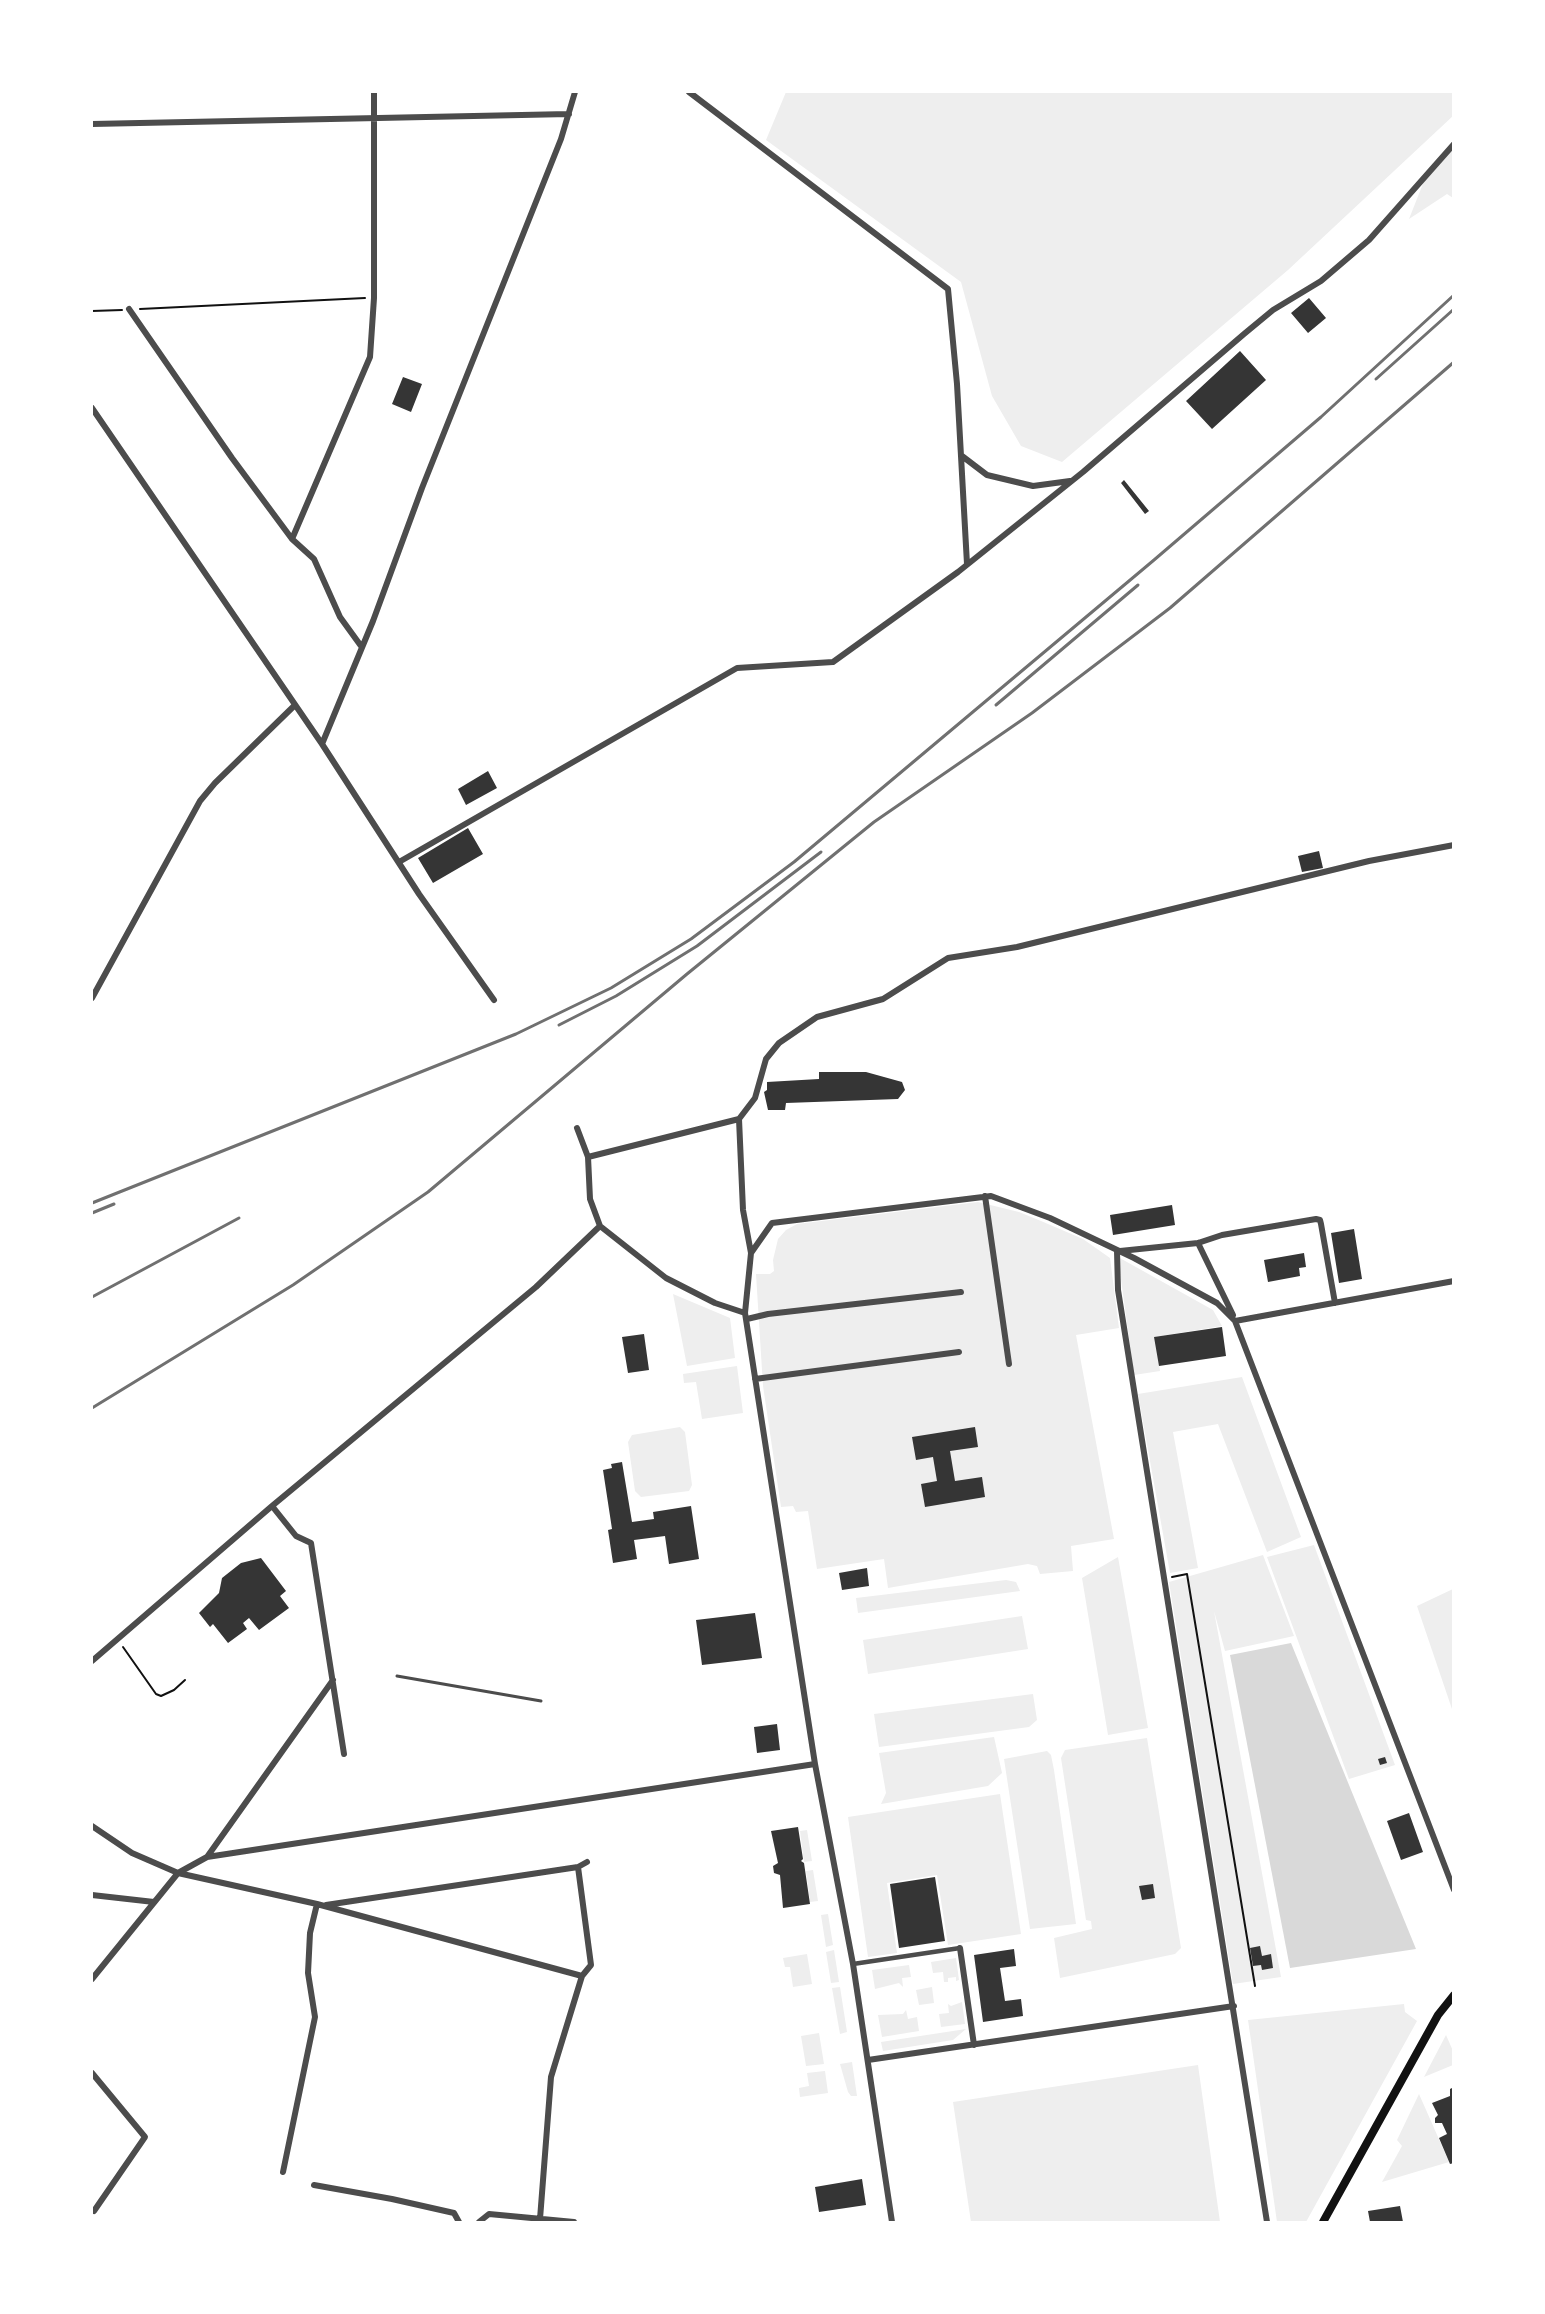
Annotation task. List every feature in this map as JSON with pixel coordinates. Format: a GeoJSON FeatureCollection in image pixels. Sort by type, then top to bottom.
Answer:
{"type":"FeatureCollection","features":[{"type":"Feature","properties":{"kind":"main road"},"geometry":{"type":"LineString","coordinates":[[1326,2221],[1438,2015],[1454,1995]]}},
{"type":"Feature","properties":{"kind":"street"},"geometry":{"type":"LineString","coordinates":[[292,538],[370,357],[374,298],[374,92]]}},
{"type":"Feature","properties":{"kind":"street"},"geometry":{"type":"LineString","coordinates":[[322,744],[569,114],[575,92]]}},
{"type":"Feature","properties":{"kind":"street"},"geometry":{"type":"LineString","coordinates":[[689,92],[948,289],[962,456],[967,564]]}},
{"type":"Feature","properties":{"kind":"street"},"geometry":{"type":"LineString","coordinates":[[92,124],[375,116],[569,114]]}},
{"type":"Feature","properties":{"kind":"street"},"geometry":{"type":"LineString","coordinates":[[399,862],[737,668],[833,662],[967,564],[1074,480],[1273,310],[1321,280],[1369,240],[1454,144]]}},
{"type":"Feature","properties":{"kind":"street"},"geometry":{"type":"LineString","coordinates":[[129,309],[232,458],[292,538],[314,559],[340,618],[362,646]]}},
{"type":"Feature","properties":{"kind":"street"},"geometry":{"type":"LineString","coordinates":[[92,408],[296,705],[399,862],[494,1000]]}},
{"type":"Feature","properties":{"kind":"street"},"geometry":{"type":"LineString","coordinates":[[962,456],[987,475],[1034,486],[1055,485],[1074,480]]}},
{"type":"Feature","properties":{"kind":"street"},"geometry":{"type":"LineString","coordinates":[[92,998],[200,801],[215,783],[296,705]]}},
{"type":"Feature","properties":{"kind":"street"},"geometry":{"type":"LineString","coordinates":[[588,1156],[739,1119],[755,1098],[766,1059],[779,1043],[817,1017],[883,999],[948,958],[1017,947],[1369,861],[1454,845]]}},
{"type":"Feature","properties":{"kind":"street"},"geometry":{"type":"LineString","coordinates":[[739,1119],[743,1210],[751,1253],[746,1316],[815,1764],[853,1964],[892,2223]]}},
{"type":"Feature","properties":{"kind":"street"},"geometry":{"type":"LineString","coordinates":[[577,1128],[588,1156],[590,1199],[600,1226],[666,1278],[746,1316],[962,1292]]}},
{"type":"Feature","properties":{"kind":"street"},"geometry":{"type":"LineString","coordinates":[[751,1253],[772,1223],[985,1196],[1050,1218],[1117,1251],[1217,1303],[1235,1321]]}},
{"type":"Feature","properties":{"kind":"street"},"geometry":{"type":"LineString","coordinates":[[985,1196],[1010,1364]]}},
{"type":"Feature","properties":{"kind":"street"},"geometry":{"type":"LineString","coordinates":[[1117,1251],[1198,1243],[1222,1235],[1320,1220],[1335,1303]]}},
{"type":"Feature","properties":{"kind":"street"},"geometry":{"type":"LineString","coordinates":[[92,1661],[272,1506],[536,1287],[600,1226]]}},
{"type":"Feature","properties":{"kind":"street"},"geometry":{"type":"LineString","coordinates":[[1198,1243],[1235,1321],[1454,1890]]}},
{"type":"Feature","properties":{"kind":"street"},"geometry":{"type":"LineString","coordinates":[[1117,1251],[1118,1290],[1267,2223]]}},
{"type":"Feature","properties":{"kind":"street"},"geometry":{"type":"LineString","coordinates":[[1235,1321],[1454,1281]]}},
{"type":"Feature","properties":{"kind":"street"},"geometry":{"type":"LineString","coordinates":[[755,1379],[959,1352]]}},
{"type":"Feature","properties":{"kind":"street"},"geometry":{"type":"LineString","coordinates":[[272,1506],[296,1536],[311,1543],[344,1754]]}},
{"type":"Feature","properties":{"kind":"street"},"geometry":{"type":"LineString","coordinates":[[207,1857],[333,1680]]}},
{"type":"Feature","properties":{"kind":"street"},"geometry":{"type":"LineString","coordinates":[[92,1979],[178,1873],[207,1857],[815,1764]]}},
{"type":"Feature","properties":{"kind":"street"},"geometry":{"type":"LineString","coordinates":[[92,1826],[132,1853],[178,1873],[320,1905],[582,1976]]}},
{"type":"Feature","properties":{"kind":"street"},"geometry":{"type":"LineString","coordinates":[[320,1905],[578,1867],[587,1862]]}},
{"type":"Feature","properties":{"kind":"street"},"geometry":{"type":"LineString","coordinates":[[540,2219],[551,2077],[582,1976],[591,1965],[592,1955],[578,1867]]}},
{"type":"Feature","properties":{"kind":"street"},"geometry":{"type":"LineString","coordinates":[[92,1895],[154,1902]]}},
{"type":"Feature","properties":{"kind":"street"},"geometry":{"type":"LineString","coordinates":[[283,2172],[315,2017],[308,1972],[310,1933],[320,1905]]}},
{"type":"Feature","properties":{"kind":"street"},"geometry":{"type":"LineString","coordinates":[[853,1964],[960,1948],[974,2045]]}},
{"type":"Feature","properties":{"kind":"street"},"geometry":{"type":"LineString","coordinates":[[868,2060],[1234,2006]]}},
{"type":"Feature","properties":{"kind":"street"},"geometry":{"type":"LineString","coordinates":[[92,2073],[145,2137],[94,2211]]}},
{"type":"Feature","properties":{"kind":"street"},"geometry":{"type":"LineString","coordinates":[[314,2186],[392,2199],[454,2213],[459,2223]]}},
{"type":"Feature","properties":{"kind":"street"},"geometry":{"type":"LineString","coordinates":[[479,2223],[489,2214],[574,2223]]}},
{"type":"Feature","properties":{"kind":"lane"},"geometry":{"type":"LineString","coordinates":[[397,1676],[541,1701]]}},
{"type":"Feature","properties":{"kind":"path"},"geometry":{"type":"LineString","coordinates":[[92,311],[374,298]]}},
{"type":"Feature","properties":{"kind":"path"},"geometry":{"type":"LineString","coordinates":[[1165,1579],[1187,1574],[1255,1986]]}},
{"type":"Feature","properties":{"kind":"path"},"geometry":{"type":"LineString","coordinates":[[118,1640],[156,1694],[161,1696],[174,1690],[185,1680]]}},
{"type":"Feature","properties":{"kind":"shaded area"},"geometry":{"type":"Polygon","coordinates":[[[786,92],[1453,92],[1454,115],[1288,270],[1062,462],[1021,446],[992,396],[961,282],[766,140],[786,92]]]}},
{"type":"Feature","properties":{"kind":"shaded area"},"geometry":{"type":"Polygon","coordinates":[[[1453,145],[1453,198],[1447,194],[1409,219],[1428,171],[1453,145]]]}},
{"type":"Feature","properties":{"kind":"shaded area"},"geometry":{"type":"Polygon","coordinates":[[[978,1202],[1019,1212],[1041,1221],[1083,1239],[1110,1258],[1119,1328],[1076,1335],[1114,1539],[1071,1546],[1073,1571],[1040,1574],[1037,1566],[1028,1564],[888,1588],[884,1559],[817,1569],[808,1511],[796,1512],[793,1506],[781,1507],[763,1386],[756,1274],[770,1274],[774,1271],[773,1260],[778,1239],[786,1230],[797,1224],[978,1202]]]}},
{"type":"Feature","properties":{"kind":"shaded area"},"geometry":{"type":"Polygon","coordinates":[[[1118,1257],[1213,1310],[1222,1326],[1155,1337],[1160,1371],[1134,1375],[1118,1257]]]}},
{"type":"Feature","properties":{"kind":"shaded area"},"geometry":{"type":"Polygon","coordinates":[[[673,1294],[730,1318],[735,1358],[687,1366],[673,1294]]]}},
{"type":"Feature","properties":{"kind":"shaded area"},"geometry":{"type":"Polygon","coordinates":[[[737,1366],[743,1413],[702,1419],[696,1382],[684,1383],[683,1374],[737,1366]]]}},
{"type":"Feature","properties":{"kind":"shaded area"},"geometry":{"type":"Polygon","coordinates":[[[1242,1377],[1301,1537],[1267,1552],[1218,1424],[1173,1432],[1198,1568],[1170,1573],[1138,1394],[1242,1377]]]}},
{"type":"Feature","properties":{"kind":"shaded area"},"geometry":{"type":"Polygon","coordinates":[[[680,1427],[685,1432],[692,1485],[689,1491],[641,1497],[635,1491],[628,1442],[632,1435],[680,1427]]]}},
{"type":"Feature","properties":{"kind":"shaded area"},"geometry":{"type":"Polygon","coordinates":[[[1314,1545],[1395,1765],[1349,1779],[1267,1557],[1314,1545]]]}},
{"type":"Feature","properties":{"kind":"shaded area"},"geometry":{"type":"Polygon","coordinates":[[[1263,1555],[1294,1636],[1225,1651],[1214,1611],[1281,1977],[1233,1984],[1169,1582],[1263,1555]]]}},
{"type":"Feature","properties":{"kind":"shaded area"},"geometry":{"type":"Polygon","coordinates":[[[1118,1557],[1148,1728],[1108,1735],[1082,1578],[1118,1557]]]}},
{"type":"Feature","properties":{"kind":"shaded area"},"geometry":{"type":"Polygon","coordinates":[[[1006,1580],[1016,1582],[1020,1591],[858,1613],[856,1598],[1006,1580]]]}},
{"type":"Feature","properties":{"kind":"shaded area"},"geometry":{"type":"Polygon","coordinates":[[[1453,1589],[1453,1712],[1417,1606],[1453,1589]]]}},
{"type":"Feature","properties":{"kind":"shaded area"},"geometry":{"type":"Polygon","coordinates":[[[1022,1616],[1028,1649],[868,1674],[863,1640],[1022,1616]]]}},
{"type":"Feature","properties":{"kind":"shaded area"},"geometry":{"type":"Polygon","coordinates":[[[1291,1643],[1416,1949],[1290,1968],[1230,1655],[1291,1643]]]}},
{"type":"Feature","properties":{"kind":"shaded area"},"geometry":{"type":"Polygon","coordinates":[[[1033,1694],[1037,1720],[1029,1727],[879,1747],[874,1714],[1033,1694]]]}},
{"type":"Feature","properties":{"kind":"shaded area"},"geometry":{"type":"Polygon","coordinates":[[[994,1737],[1002,1773],[988,1786],[881,1804],[886,1793],[879,1753],[994,1737]]]}},
{"type":"Feature","properties":{"kind":"shaded area"},"geometry":{"type":"Polygon","coordinates":[[[1147,1738],[1181,1948],[1175,1954],[1060,1978],[1054,1938],[1092,1929],[1091,1921],[1086,1920],[1061,1758],[1065,1750],[1147,1738]]]}},
{"type":"Feature","properties":{"kind":"shaded area"},"geometry":{"type":"Polygon","coordinates":[[[1047,1751],[1051,1755],[1054,1770],[1076,1924],[1030,1929],[1004,1759],[1047,1751]]]}},
{"type":"Feature","properties":{"kind":"shaded area"},"geometry":{"type":"Polygon","coordinates":[[[1000,1794],[1021,1934],[948,1945],[937,1875],[887,1883],[897,1953],[868,1957],[848,1817],[1000,1794]]]}},
{"type":"Feature","properties":{"kind":"shaded area"},"geometry":{"type":"Polygon","coordinates":[[[807,1830],[812,1861],[804,1862],[800,1831],[807,1830]]]}},
{"type":"Feature","properties":{"kind":"shaded area"},"geometry":{"type":"Polygon","coordinates":[[[813,1870],[818,1901],[810,1902],[806,1871],[813,1870]]]}},
{"type":"Feature","properties":{"kind":"shaded area"},"geometry":{"type":"Polygon","coordinates":[[[828,1914],[833,1945],[826,1947],[821,1915],[828,1914]]]}},
{"type":"Feature","properties":{"kind":"shaded area"},"geometry":{"type":"Polygon","coordinates":[[[834,1950],[839,1982],[831,1983],[826,1952],[834,1950]]]}},
{"type":"Feature","properties":{"kind":"shaded area"},"geometry":{"type":"Polygon","coordinates":[[[807,1954],[812,1984],[793,1987],[790,1967],[785,1967],[783,1958],[807,1954]]]}},
{"type":"Feature","properties":{"kind":"shaded area"},"geometry":{"type":"Polygon","coordinates":[[[956,1958],[959,1980],[956,1981],[956,1977],[948,1978],[948,1982],[944,1982],[943,1972],[933,1973],[931,1962],[956,1958]]]}},
{"type":"Feature","properties":{"kind":"shaded area"},"geometry":{"type":"Polygon","coordinates":[[[909,1965],[911,1977],[902,1978],[903,1987],[899,1983],[875,1989],[872,1970],[909,1965]]]}},
{"type":"Feature","properties":{"kind":"shaded area"},"geometry":{"type":"Polygon","coordinates":[[[840,1987],[847,2032],[840,2034],[832,1988],[840,1987]]]}},
{"type":"Feature","properties":{"kind":"shaded area"},"geometry":{"type":"Polygon","coordinates":[[[932,1987],[934,2003],[919,2005],[916,1990],[932,1987]]]}},
{"type":"Feature","properties":{"kind":"shaded area"},"geometry":{"type":"Polygon","coordinates":[[[962,2002],[965,2024],[941,2027],[939,2014],[949,2013],[948,2004],[951,2006],[962,2002]]]}},
{"type":"Feature","properties":{"kind":"shaded area"},"geometry":{"type":"Polygon","coordinates":[[[1404,2004],[1405,2012],[1417,2021],[1306,2222],[1277,2222],[1248,2020],[1404,2004]]]}},
{"type":"Feature","properties":{"kind":"shaded area"},"geometry":{"type":"Polygon","coordinates":[[[906,2010],[908,2019],[917,2017],[919,2031],[882,2037],[878,2015],[903,2014],[906,2010]]]}},
{"type":"Feature","properties":{"kind":"shaded area"},"geometry":{"type":"Polygon","coordinates":[[[966,2029],[953,2040],[883,2051],[881,2042],[966,2029]]]}},
{"type":"Feature","properties":{"kind":"shaded area"},"geometry":{"type":"Polygon","coordinates":[[[819,2033],[824,2064],[806,2066],[801,2036],[819,2033]]]}},
{"type":"Feature","properties":{"kind":"shaded area"},"geometry":{"type":"Polygon","coordinates":[[[1446,2035],[1453,2051],[1453,2065],[1424,2077],[1446,2035]]]}},
{"type":"Feature","properties":{"kind":"shaded area"},"geometry":{"type":"Polygon","coordinates":[[[852,2062],[857,2096],[851,2096],[848,2092],[840,2064],[852,2062]]]}},
{"type":"Feature","properties":{"kind":"shaded area"},"geometry":{"type":"Polygon","coordinates":[[[1198,2065],[1220,2222],[971,2222],[953,2102],[1198,2065]]]}},
{"type":"Feature","properties":{"kind":"shaded area"},"geometry":{"type":"Polygon","coordinates":[[[825,2071],[828,2093],[800,2097],[799,2088],[809,2086],[807,2073],[825,2071]]]}},
{"type":"Feature","properties":{"kind":"shaded area"},"geometry":{"type":"Polygon","coordinates":[[[1419,2094],[1449,2162],[1382,2182],[1402,2146],[1397,2140],[1419,2094]]]}},
{"type":"Feature","properties":{"kind":"building"},"geometry":{"type":"Polygon","coordinates":[[[1309,298],[1326,318],[1308,333],[1291,313],[1309,298]]]}},
{"type":"Feature","properties":{"kind":"building"},"geometry":{"type":"Polygon","coordinates":[[[1240,351],[1266,380],[1212,429],[1186,401],[1240,351]]]}},
{"type":"Feature","properties":{"kind":"building"},"geometry":{"type":"Polygon","coordinates":[[[403,377],[422,384],[411,412],[392,404],[403,377]]]}},
{"type":"Feature","properties":{"kind":"building"},"geometry":{"type":"Polygon","coordinates":[[[1124,480],[1149,511],[1145,514],[1121,483],[1124,480]]]}},
{"type":"Feature","properties":{"kind":"building"},"geometry":{"type":"Polygon","coordinates":[[[488,771],[497,788],[466,805],[458,789],[488,771]]]}},
{"type":"Feature","properties":{"kind":"building"},"geometry":{"type":"Polygon","coordinates":[[[468,828],[483,854],[433,883],[418,858],[468,828]]]}},
{"type":"Feature","properties":{"kind":"building"},"geometry":{"type":"Polygon","coordinates":[[[1319,851],[1323,868],[1302,872],[1298,856],[1319,851]]]}},
{"type":"Feature","properties":{"kind":"building"},"geometry":{"type":"Polygon","coordinates":[[[819,1072],[866,1072],[902,1082],[905,1090],[898,1099],[786,1103],[785,1110],[768,1110],[764,1092],[767,1090],[767,1082],[819,1079],[819,1072]]]}},
{"type":"Feature","properties":{"kind":"building"},"geometry":{"type":"Polygon","coordinates":[[[1172,1205],[1175,1225],[1113,1235],[1110,1215],[1172,1205]]]}},
{"type":"Feature","properties":{"kind":"building"},"geometry":{"type":"Polygon","coordinates":[[[1354,1229],[1362,1279],[1339,1283],[1331,1233],[1354,1229]]]}},
{"type":"Feature","properties":{"kind":"building"},"geometry":{"type":"Polygon","coordinates":[[[1304,1253],[1306,1267],[1299,1268],[1300,1276],[1268,1282],[1264,1260],[1304,1253]]]}},
{"type":"Feature","properties":{"kind":"building"},"geometry":{"type":"Polygon","coordinates":[[[1222,1327],[1226,1356],[1159,1366],[1154,1337],[1222,1327]]]}},
{"type":"Feature","properties":{"kind":"building"},"geometry":{"type":"Polygon","coordinates":[[[644,1334],[649,1370],[628,1373],[622,1337],[644,1334]]]}},
{"type":"Feature","properties":{"kind":"building"},"geometry":{"type":"Polygon","coordinates":[[[975,1427],[978,1447],[950,1451],[955,1481],[982,1477],[985,1497],[925,1507],[921,1484],[937,1481],[933,1457],[916,1460],[912,1437],[975,1427]]]}},
{"type":"Feature","properties":{"kind":"building"},"geometry":{"type":"Polygon","coordinates":[[[622,1462],[632,1522],[654,1519],[653,1512],[691,1506],[699,1559],[669,1564],[665,1536],[634,1540],[637,1559],[613,1563],[608,1530],[612,1529],[603,1470],[612,1468],[611,1464],[622,1462]]]}},
{"type":"Feature","properties":{"kind":"building"},"geometry":{"type":"Polygon","coordinates":[[[261,1558],[286,1591],[280,1596],[289,1608],[259,1630],[249,1618],[243,1623],[247,1629],[228,1643],[213,1624],[210,1627],[199,1613],[219,1593],[222,1578],[241,1563],[261,1558]]]}},
{"type":"Feature","properties":{"kind":"building"},"geometry":{"type":"Polygon","coordinates":[[[867,1568],[869,1586],[842,1590],[839,1573],[867,1568]]]}},
{"type":"Feature","properties":{"kind":"building"},"geometry":{"type":"Polygon","coordinates":[[[755,1613],[762,1658],[702,1665],[696,1620],[755,1613]]]}},
{"type":"Feature","properties":{"kind":"building"},"geometry":{"type":"Polygon","coordinates":[[[777,1724],[780,1750],[757,1753],[754,1727],[777,1724]]]}},
{"type":"Feature","properties":{"kind":"building"},"geometry":{"type":"Polygon","coordinates":[[[1385,1757],[1387,1763],[1380,1765],[1378,1759],[1385,1757]]]}},
{"type":"Feature","properties":{"kind":"building"},"geometry":{"type":"Polygon","coordinates":[[[1409,1813],[1423,1852],[1401,1860],[1387,1821],[1409,1813]]]}},
{"type":"Feature","properties":{"kind":"building"},"geometry":{"type":"Polygon","coordinates":[[[798,1827],[803,1859],[801,1861],[804,1863],[810,1904],[783,1908],[780,1875],[774,1873],[773,1866],[778,1863],[771,1831],[798,1827]]]}},
{"type":"Feature","properties":{"kind":"building"},"geometry":{"type":"Polygon","coordinates":[[[935,1877],[945,1941],[899,1948],[890,1884],[935,1877]]]}},
{"type":"Feature","properties":{"kind":"building"},"geometry":{"type":"Polygon","coordinates":[[[1153,1884],[1155,1898],[1142,1900],[1139,1886],[1153,1884]]]}},
{"type":"Feature","properties":{"kind":"building"},"geometry":{"type":"Polygon","coordinates":[[[1260,1946],[1262,1956],[1271,1954],[1273,1968],[1262,1970],[1261,1965],[1253,1966],[1250,1948],[1260,1946]]]}},
{"type":"Feature","properties":{"kind":"building"},"geometry":{"type":"Polygon","coordinates":[[[1014,1949],[1016,1966],[1000,1968],[1005,2001],[1021,1999],[1023,2016],[983,2022],[974,1955],[1014,1949]]]}},
{"type":"Feature","properties":{"kind":"building"},"geometry":{"type":"Polygon","coordinates":[[[1454,2087],[1454,2163],[1450,2164],[1439,2138],[1447,2134],[1442,2123],[1435,2123],[1438,2115],[1432,2103],[1450,2096],[1450,2089],[1454,2087]]]}},
{"type":"Feature","properties":{"kind":"building"},"geometry":{"type":"Polygon","coordinates":[[[862,2179],[866,2205],[819,2212],[815,2187],[862,2179]]]}},
{"type":"Feature","properties":{"kind":"building"},"geometry":{"type":"Polygon","coordinates":[[[1400,2206],[1403,2222],[1370,2222],[1368,2211],[1400,2206]]]}},
{"type":"Feature","properties":{"kind":"railway"},"geometry":{"type":"LineString","coordinates":[[92,1203],[516,1034],[611,988],[691,939],[794,862],[1154,560],[1321,417],[1454,295]]}},
{"type":"Feature","properties":{"kind":"railway"},"geometry":{"type":"LineString","coordinates":[[1376,379],[1454,309]]}},
{"type":"Feature","properties":{"kind":"railway"},"geometry":{"type":"LineString","coordinates":[[92,1408],[293,1285],[428,1192],[687,974],[874,822],[1032,713],[1170,608],[1454,362]]}},
{"type":"Feature","properties":{"kind":"railway"},"geometry":{"type":"LineString","coordinates":[[996,705],[1138,585]]}},
{"type":"Feature","properties":{"kind":"railway"},"geometry":{"type":"LineString","coordinates":[[559,1025],[616,996],[697,946],[821,852]]}},
{"type":"Feature","properties":{"kind":"railway"},"geometry":{"type":"LineString","coordinates":[[92,1213],[114,1204]]}},
{"type":"Feature","properties":{"kind":"railway"},"geometry":{"type":"LineString","coordinates":[[92,1297],[239,1218]]}}]}
